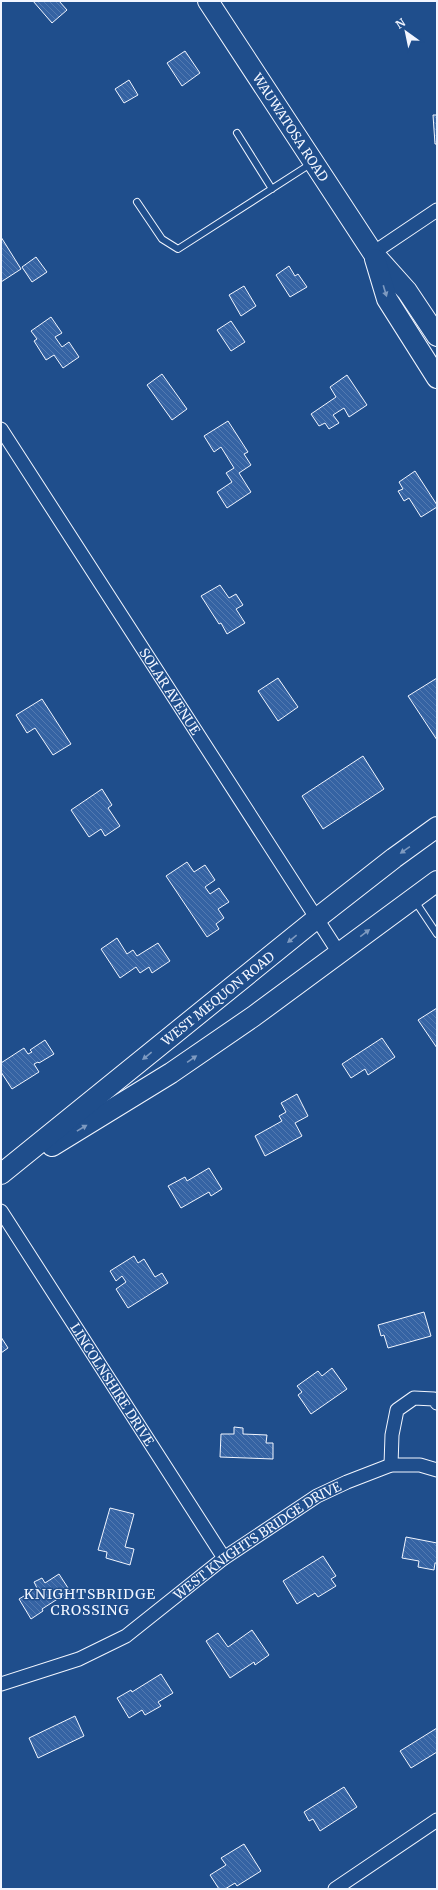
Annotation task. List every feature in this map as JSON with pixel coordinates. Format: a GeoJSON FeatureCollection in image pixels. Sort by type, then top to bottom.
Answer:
{"type":"FeatureCollection","features":[{"type":"Feature","properties":{"kind":"main road","name":"WAUWATOSA ROAD"},"geometry":{"type":"LineString","coordinates":[[208,1],[373,253],[407,291],[437,336]]}},
{"type":"Feature","properties":{"kind":"main road","name":"WAUWATOSA ROAD"},"geometry":{"type":"LineString","coordinates":[[373,253],[387,299],[437,378]]}},
{"type":"Feature","properties":{"kind":"main road","name":"WEST MEQUON ROAD"},"geometry":{"type":"LineString","coordinates":[[1,1174],[316,919],[394,858],[437,827]]}},
{"type":"Feature","properties":{"kind":"main road"},"geometry":{"type":"LineString","coordinates":[[1,1177],[171,1073],[254,1016],[437,881]]}},
{"type":"Feature","properties":{"kind":"street"},"geometry":{"type":"LineString","coordinates":[[373,253],[437,210]]}},
{"type":"Feature","properties":{"kind":"street","name":"SOLAR AVENUE"},"geometry":{"type":"LineString","coordinates":[[1,429],[338,953]]}},
{"type":"Feature","properties":{"kind":"street","name":"LINCOLNSHIRE DRIVE"},"geometry":{"type":"LineString","coordinates":[[1,1211],[224,1558]]}},
{"type":"Feature","properties":{"kind":"street"},"geometry":{"type":"LineString","coordinates":[[391,1465],[392,1435],[397,1410],[414,1398],[434,1399],[437,1403]]}},
{"type":"Feature","properties":{"kind":"street","name":"WEST KNIGHTS BRIDGE DRIVE"},"geometry":{"type":"LineString","coordinates":[[1,1684],[79,1659],[126,1636],[224,1558],[317,1496],[347,1482],[391,1465],[420,1465],[437,1470]]}},
{"type":"Feature","properties":{"kind":"street"},"geometry":{"type":"LineString","coordinates":[[335,1889],[437,1820]]}},
{"type":"Feature","properties":{"kind":"lane"},"geometry":{"type":"LineString","coordinates":[[237,133],[272,189]]}},
{"type":"Feature","properties":{"kind":"lane"},"geometry":{"type":"LineString","coordinates":[[138,202],[162,239],[178,249],[314,162]]}},
{"type":"Feature","properties":{"kind":"lane"},"geometry":{"type":"LineString","coordinates":[[413,898],[437,934]]}},
{"type":"Feature","properties":{"kind":"building"},"geometry":{"type":"Polygon","coordinates":[[[33,1],[59,1],[67,10],[52,23],[33,1]]]}},
{"type":"Feature","properties":{"kind":"building"},"geometry":{"type":"Polygon","coordinates":[[[185,51],[200,73],[182,86],[167,63],[185,51]]]}},
{"type":"Feature","properties":{"kind":"building"},"geometry":{"type":"Polygon","coordinates":[[[129,80],[138,95],[124,103],[115,89],[129,80]]]}},
{"type":"Feature","properties":{"kind":"building"},"geometry":{"type":"Polygon","coordinates":[[[433,115],[437,115],[437,144],[435,144],[433,115]]]}},
{"type":"Feature","properties":{"kind":"building"},"geometry":{"type":"Polygon","coordinates":[[[1,237],[21,269],[1,282],[1,237]]]}},
{"type":"Feature","properties":{"kind":"building"},"geometry":{"type":"Polygon","coordinates":[[[36,257],[47,272],[32,282],[22,267],[36,257]]]}},
{"type":"Feature","properties":{"kind":"building"},"geometry":{"type":"Polygon","coordinates":[[[289,266],[295,276],[298,274],[307,287],[290,297],[276,275],[289,266]]]}},
{"type":"Feature","properties":{"kind":"building"},"geometry":{"type":"Polygon","coordinates":[[[244,286],[256,306],[241,316],[229,295],[244,286]]]}},
{"type":"Feature","properties":{"kind":"building"},"geometry":{"type":"Polygon","coordinates":[[[51,317],[62,333],[55,337],[62,347],[69,342],[79,357],[63,368],[54,355],[46,360],[34,341],[37,339],[31,331],[51,317]]]}},
{"type":"Feature","properties":{"kind":"building"},"geometry":{"type":"Polygon","coordinates":[[[231,321],[245,342],[231,351],[217,330],[231,321]]]}},
{"type":"Feature","properties":{"kind":"building"},"geometry":{"type":"Polygon","coordinates":[[[162,374],[187,409],[172,420],[147,385],[162,374]]]}},
{"type":"Feature","properties":{"kind":"building"},"geometry":{"type":"Polygon","coordinates":[[[347,375],[367,405],[349,417],[344,408],[333,415],[339,423],[329,429],[325,423],[319,426],[311,414],[336,397],[330,387],[347,375]]]}},
{"type":"Feature","properties":{"kind":"building"},"geometry":{"type":"Polygon","coordinates":[[[228,421],[248,452],[244,454],[251,465],[239,473],[251,492],[227,508],[217,492],[232,482],[226,473],[234,468],[221,447],[214,452],[204,436],[228,421]]]}},
{"type":"Feature","properties":{"kind":"building"},"geometry":{"type":"Polygon","coordinates":[[[415,471],[437,505],[437,507],[421,517],[409,498],[404,501],[398,491],[403,489],[399,482],[415,471]]]}},
{"type":"Feature","properties":{"kind":"building"},"geometry":{"type":"Polygon","coordinates":[[[220,585],[229,598],[236,594],[243,605],[236,609],[245,623],[227,634],[221,623],[219,624],[201,596],[220,585]]]}},
{"type":"Feature","properties":{"kind":"building"},"geometry":{"type":"Polygon","coordinates":[[[278,678],[298,707],[278,721],[258,691],[278,678]]]}},
{"type":"Feature","properties":{"kind":"building"},"geometry":{"type":"Polygon","coordinates":[[[437,678],[437,740],[408,696],[437,678]]]}},
{"type":"Feature","properties":{"kind":"building"},"geometry":{"type":"Polygon","coordinates":[[[42,699],[71,744],[53,755],[35,728],[27,733],[16,715],[42,699]]]}},
{"type":"Feature","properties":{"kind":"building"},"geometry":{"type":"Polygon","coordinates":[[[363,756],[384,789],[323,829],[302,796],[363,756]]]}},
{"type":"Feature","properties":{"kind":"building"},"geometry":{"type":"Polygon","coordinates":[[[102,789],[112,805],[108,808],[120,826],[105,836],[101,829],[89,837],[71,810],[102,789]]]}},
{"type":"Feature","properties":{"kind":"building"},"geometry":{"type":"Polygon","coordinates":[[[187,862],[194,872],[205,865],[215,880],[205,887],[210,894],[219,888],[229,902],[218,909],[224,918],[216,924],[219,929],[207,937],[166,876],[187,862]]]}},
{"type":"Feature","properties":{"kind":"building"},"geometry":{"type":"Polygon","coordinates":[[[117,938],[127,954],[133,950],[137,956],[158,943],[170,961],[152,973],[149,967],[140,973],[136,967],[120,978],[101,949],[117,938]]]}},
{"type":"Feature","properties":{"kind":"building"},"geometry":{"type":"Polygon","coordinates":[[[437,1008],[437,1048],[418,1020],[437,1008]]]}},
{"type":"Feature","properties":{"kind":"building"},"geometry":{"type":"Polygon","coordinates":[[[382,1038],[395,1057],[368,1075],[365,1069],[351,1078],[342,1064],[382,1038]]]}},
{"type":"Feature","properties":{"kind":"building"},"geometry":{"type":"Polygon","coordinates":[[[45,1040],[54,1054],[39,1063],[34,1064],[39,1072],[12,1089],[1,1072],[1,1063],[24,1048],[28,1054],[32,1052],[30,1050],[45,1040]]]}},
{"type":"Feature","properties":{"kind":"building"},"geometry":{"type":"Polygon","coordinates":[[[297,1094],[308,1116],[295,1123],[302,1136],[265,1156],[255,1136],[282,1121],[279,1116],[286,1112],[281,1103],[297,1094]]]}},
{"type":"Feature","properties":{"kind":"building"},"geometry":{"type":"Polygon","coordinates":[[[209,1168],[222,1189],[211,1196],[209,1192],[181,1208],[168,1186],[185,1177],[187,1181],[209,1168]]]}},
{"type":"Feature","properties":{"kind":"building"},"geometry":{"type":"Polygon","coordinates":[[[134,1256],[138,1263],[144,1259],[155,1277],[162,1273],[168,1283],[128,1308],[116,1289],[126,1282],[122,1276],[116,1281],[110,1271],[134,1256]]]}},
{"type":"Feature","properties":{"kind":"building"},"geometry":{"type":"Polygon","coordinates":[[[424,1312],[431,1336],[388,1348],[384,1335],[381,1336],[378,1325],[424,1312]]]}},
{"type":"Feature","properties":{"kind":"building"},"geometry":{"type":"Polygon","coordinates":[[[1,1337],[8,1348],[1,1353],[1,1337]]]}},
{"type":"Feature","properties":{"kind":"building"},"geometry":{"type":"Polygon","coordinates":[[[332,1368],[347,1389],[311,1414],[298,1395],[302,1392],[297,1386],[318,1371],[322,1376],[332,1368]]]}},
{"type":"Feature","properties":{"kind":"building"},"geometry":{"type":"Polygon","coordinates":[[[234,1427],[243,1428],[243,1434],[267,1435],[266,1443],[273,1443],[273,1459],[220,1457],[221,1434],[234,1434],[234,1427]]]}},
{"type":"Feature","properties":{"kind":"building"},"geometry":{"type":"Polygon","coordinates":[[[110,1508],[134,1514],[125,1547],[134,1549],[130,1565],[106,1558],[107,1552],[98,1550],[110,1508]]]}},
{"type":"Feature","properties":{"kind":"building"},"geometry":{"type":"Polygon","coordinates":[[[406,1537],[437,1543],[437,1563],[435,1563],[434,1570],[418,1567],[419,1561],[402,1558],[406,1537]]]}},
{"type":"Feature","properties":{"kind":"building"},"geometry":{"type":"Polygon","coordinates":[[[323,1556],[336,1576],[331,1579],[336,1586],[318,1597],[315,1593],[297,1604],[283,1581],[323,1556]]]}},
{"type":"Feature","properties":{"kind":"building"},"geometry":{"type":"Polygon","coordinates":[[[59,1574],[70,1591],[42,1609],[43,1611],[31,1619],[19,1599],[37,1588],[34,1582],[42,1578],[45,1583],[59,1574]]]}},
{"type":"Feature","properties":{"kind":"building"},"geometry":{"type":"Polygon","coordinates":[[[252,1630],[269,1655],[255,1665],[254,1662],[230,1678],[206,1641],[218,1633],[228,1647],[252,1630]]]}},
{"type":"Feature","properties":{"kind":"building"},"geometry":{"type":"Polygon","coordinates":[[[161,1674],[173,1693],[158,1702],[161,1706],[145,1715],[142,1710],[129,1718],[117,1698],[131,1690],[132,1692],[161,1674]]]}},
{"type":"Feature","properties":{"kind":"building"},"geometry":{"type":"Polygon","coordinates":[[[75,1716],[84,1736],[38,1758],[29,1738],[75,1716]]]}},
{"type":"Feature","properties":{"kind":"building"},"geometry":{"type":"Polygon","coordinates":[[[437,1728],[437,1752],[411,1768],[400,1751],[437,1728]]]}},
{"type":"Feature","properties":{"kind":"building"},"geometry":{"type":"Polygon","coordinates":[[[344,1787],[357,1807],[320,1831],[313,1819],[309,1821],[304,1812],[344,1787]]]}},
{"type":"Feature","properties":{"kind":"building"},"geometry":{"type":"Polygon","coordinates":[[[244,1844],[261,1871],[237,1886],[235,1883],[225,1889],[219,1889],[210,1875],[226,1865],[221,1858],[244,1844]]]}},
{"type":"Feature","properties":{"kind":"district","name":"KNIGHTSBRIDGE CROSSING"},"geometry":{"type":"Point","coordinates":[90,1602]}}]}
